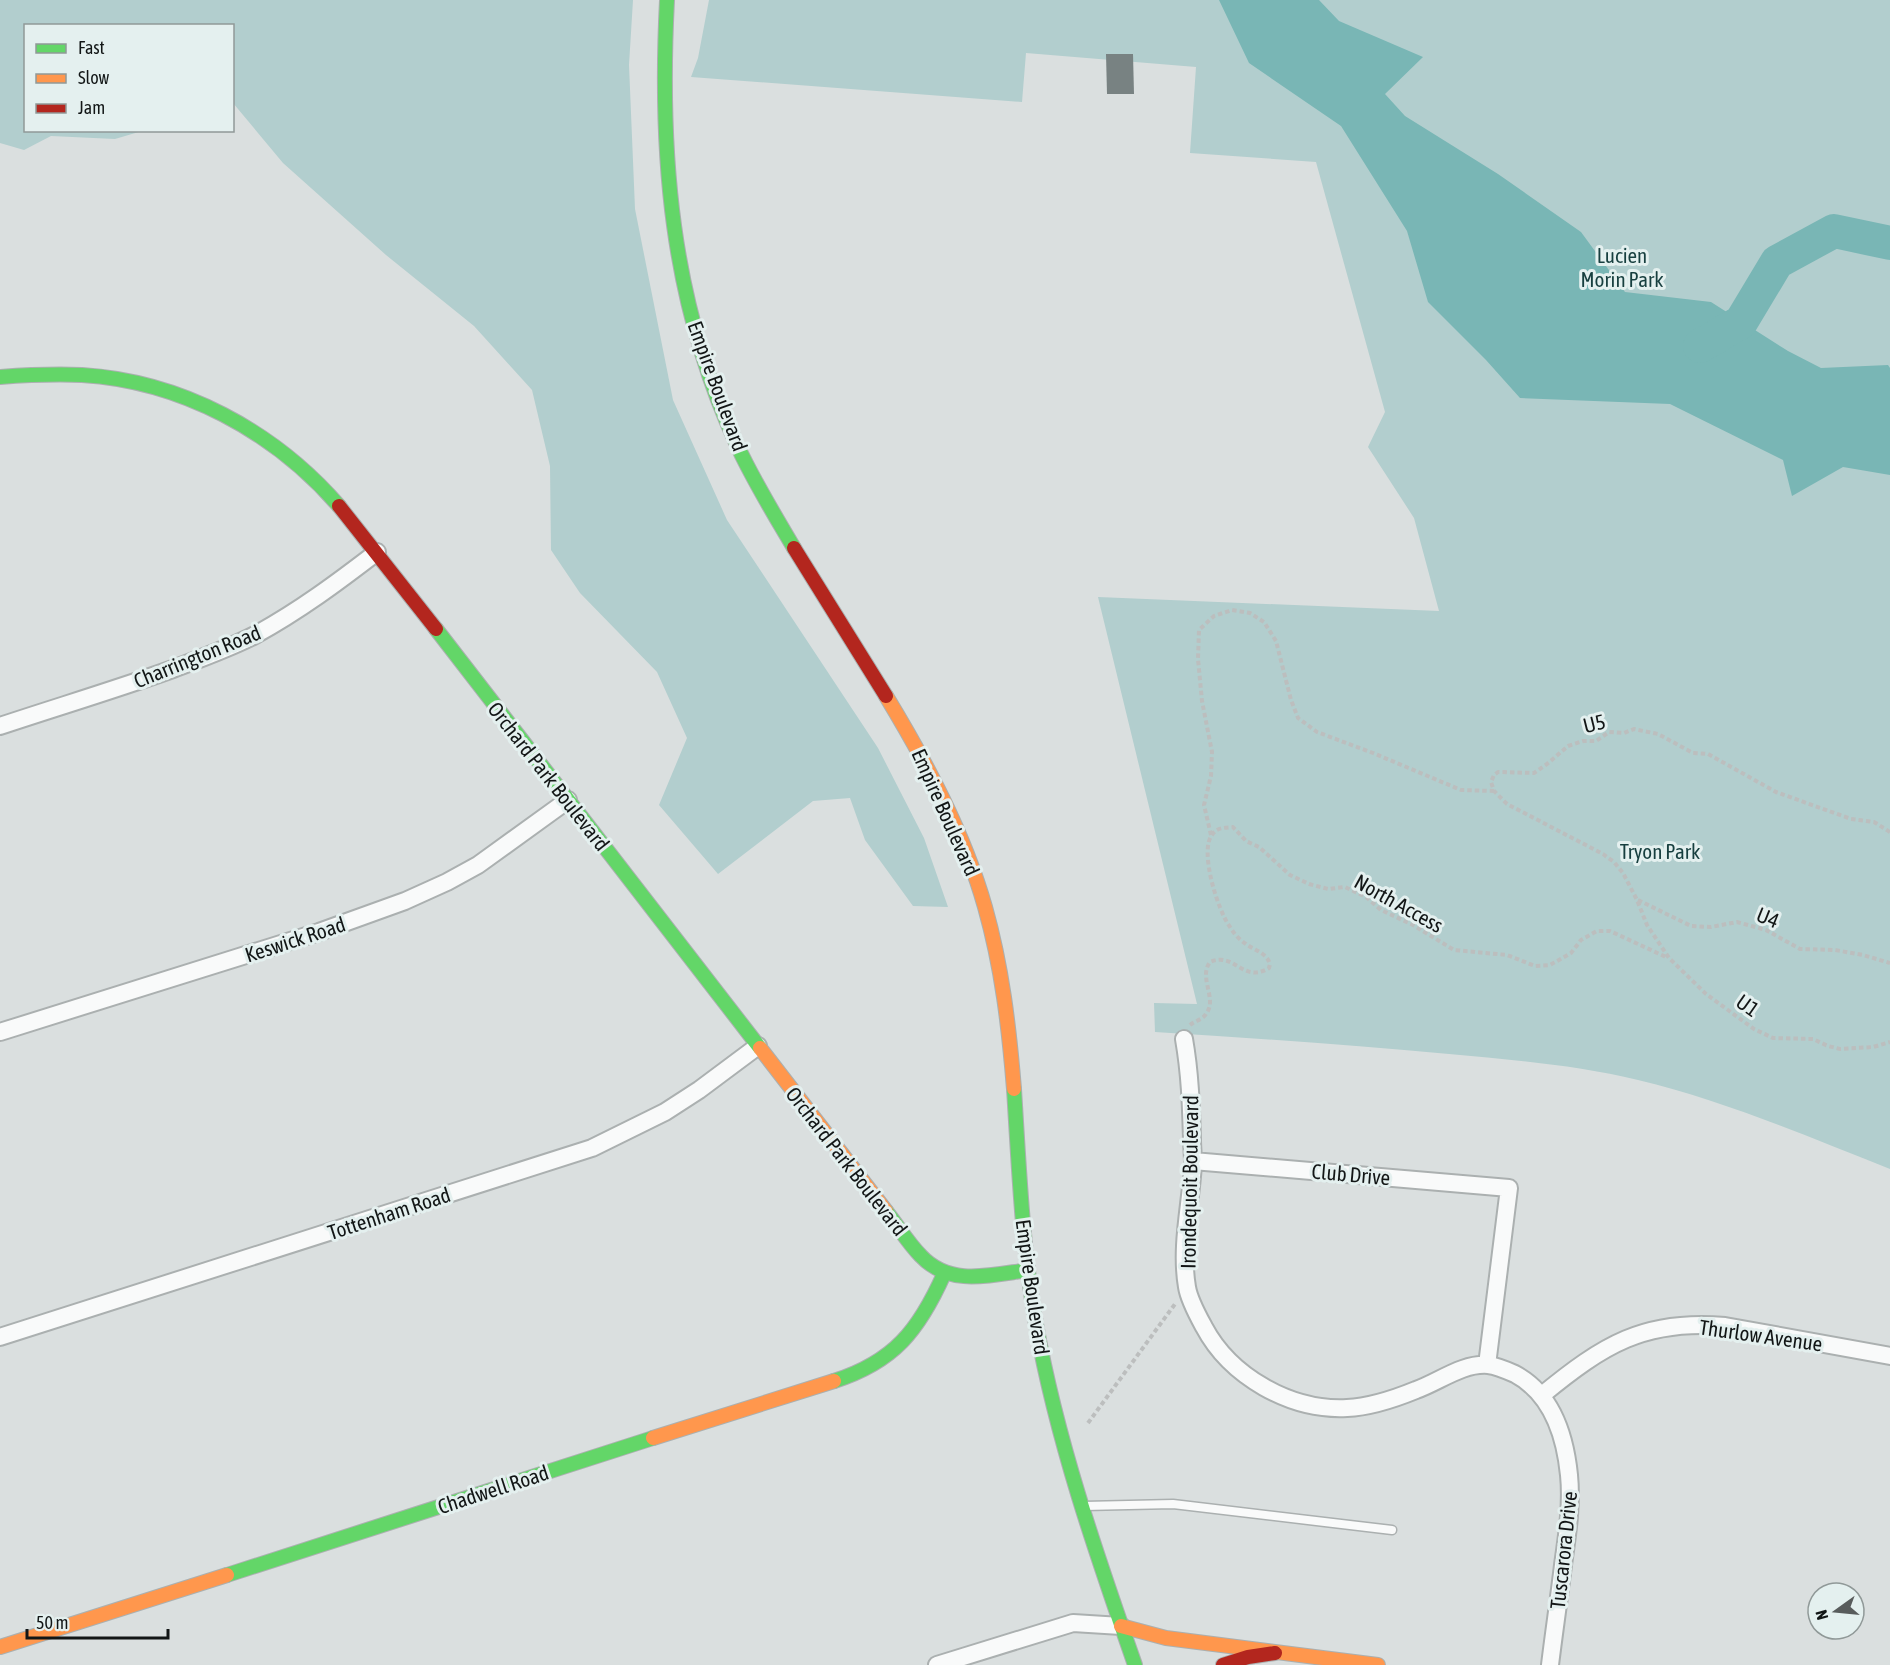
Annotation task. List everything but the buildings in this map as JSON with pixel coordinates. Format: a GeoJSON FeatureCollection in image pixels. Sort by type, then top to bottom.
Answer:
{"type":"FeatureCollection","features":[{"type":"Feature","properties":{"kind":"street","name":"Empire Boulevard"},"geometry":{"type":"LineString","coordinates":[[667,0],[663,89],[666,175],[677,252],[692,316],[723,409],[750,471],[777,520],[912,737],[938,785],[965,846],[994,940],[1007,1007],[1028,1270],[1048,1389],[1081,1506],[1135,1665]]}},
{"type":"Feature","properties":{"kind":"street","name":"Orchard Park Boulevard"},"geometry":{"type":"LineString","coordinates":[[0,377],[71,373],[118,379],[165,390],[240,422],[306,471],[341,508],[376,552],[921,1256],[932,1267],[944,1274]]}},
{"type":"Feature","properties":{"kind":"street","name":"Charrington Road"},"geometry":{"type":"LineString","coordinates":[[0,726],[154,676],[206,657],[253,636],[291,615],[325,592],[376,552]]}},
{"type":"Feature","properties":{"kind":"street","name":"Keswick Road"},"geometry":{"type":"LineString","coordinates":[[0,1032],[319,932],[405,901],[478,865],[568,800]]}},
{"type":"Feature","properties":{"kind":"street","name":"Irondequoit Boulevard"},"geometry":{"type":"LineString","coordinates":[[1184,1039],[1192,1099],[1193,1161],[1184,1256],[1187,1290]]}},
{"type":"Feature","properties":{"kind":"street","name":"Tottenham Road"},"geometry":{"type":"LineString","coordinates":[[0,1337],[592,1148],[665,1112],[758,1046]]}},
{"type":"Feature","properties":{"kind":"street","name":"Club Drive"},"geometry":{"type":"LineString","coordinates":[[1193,1161],[1509,1188],[1487,1365]]}},
{"type":"Feature","properties":{"kind":"street"},"geometry":{"type":"LineString","coordinates":[[944,1274],[967,1277],[1028,1270]]}},
{"type":"Feature","properties":{"kind":"street","name":"Chadwell Road"},"geometry":{"type":"LineString","coordinates":[[0,1647],[852,1375],[885,1357],[911,1334],[930,1306],[944,1274]]}},
{"type":"Feature","properties":{"kind":"street"},"geometry":{"type":"LineString","coordinates":[[1187,1290],[1204,1328],[1226,1358],[1255,1381],[1283,1397],[1316,1407],[1347,1408],[1384,1402],[1466,1368],[1487,1365]]}},
{"type":"Feature","properties":{"kind":"street","name":"Thurlow Avenue"},"geometry":{"type":"LineString","coordinates":[[1542,1395],[1597,1353],[1631,1337],[1678,1326],[1705,1324],[1725,1326],[1890,1356]]}},
{"type":"Feature","properties":{"kind":"street","name":"Tuscarora Drive"},"geometry":{"type":"LineString","coordinates":[[1487,1365],[1506,1370],[1525,1380],[1542,1395],[1557,1421],[1569,1475],[1570,1505],[1550,1665]]}},
{"type":"Feature","properties":{"kind":"street"},"geometry":{"type":"LineString","coordinates":[[938,1665],[1073,1623],[1121,1626],[1166,1638],[1377,1665]]}},
{"type":"Feature","properties":{"kind":"street"},"geometry":{"type":"LineString","coordinates":[[1223,1665],[1248,1657],[1275,1653]]}},
{"type":"Feature","properties":{"kind":"lane"},"geometry":{"type":"LineString","coordinates":[[1081,1506],[1173,1504],[1392,1530]]}},
{"type":"Feature","properties":{"kind":"path"},"geometry":{"type":"LineString","coordinates":[[1184,1039],[1191,1024],[1205,1016],[1209,1009],[1209,993],[1205,979],[1206,967],[1210,962],[1226,960],[1250,973],[1269,968],[1270,964],[1264,954],[1247,945],[1228,926],[1210,877],[1207,854],[1211,835],[1204,806],[1211,776],[1212,752],[1202,701],[1198,658],[1199,630],[1214,616],[1232,610],[1250,613],[1264,622],[1276,641],[1291,699],[1299,718],[1317,732],[1461,790],[1494,791],[1507,804],[1614,862],[1623,873],[1637,900]]}},
{"type":"Feature","properties":{"kind":"path","name":"U5"},"geometry":{"type":"LineString","coordinates":[[1494,791],[1491,782],[1498,772],[1534,773],[1568,746],[1583,741],[1596,741],[1609,732],[1624,733],[1634,729],[1658,734],[1693,753],[1708,754],[1738,772],[1787,796],[1851,819],[1874,822],[1890,832]]}},
{"type":"Feature","properties":{"kind":"path","name":"North Access"},"geometry":{"type":"LineString","coordinates":[[1211,835],[1220,828],[1233,827],[1246,841],[1259,847],[1290,875],[1309,884],[1328,889],[1346,887],[1366,897],[1381,910],[1413,925],[1454,950],[1507,955],[1535,966],[1550,965],[1571,953],[1581,940],[1597,931],[1610,931],[1669,958]]}},
{"type":"Feature","properties":{"kind":"path","name":"U1"},"geometry":{"type":"LineString","coordinates":[[1637,900],[1647,925],[1669,958],[1706,994],[1754,1029],[1773,1038],[1813,1039],[1840,1049],[1873,1047],[1890,1042]]}},
{"type":"Feature","properties":{"kind":"path","name":"U4"},"geometry":{"type":"LineString","coordinates":[[1637,900],[1691,926],[1710,927],[1737,922],[1766,930],[1800,949],[1836,950],[1890,963]]}},
{"type":"Feature","properties":{"kind":"path"},"geometry":{"type":"LineString","coordinates":[[1088,1423],[1187,1290]]}},
{"type":"Feature","properties":{"kind":"green space"},"geometry":{"type":"Polygon","coordinates":[[[0,0],[633,0],[629,65],[635,209],[673,400],[727,520],[878,748],[924,838],[948,907],[913,906],[865,840],[850,798],[813,801],[718,874],[659,805],[687,738],[657,672],[580,593],[551,550],[550,466],[532,390],[474,326],[386,255],[283,163],[234,104],[234,24],[24,24],[24,132],[139,132],[115,139],[51,136],[24,150],[0,143],[0,0]]]}},
{"type":"Feature","properties":{"kind":"green space"},"geometry":{"type":"Polygon","coordinates":[[[709,0],[1890,0],[1890,1169],[1702,1098],[1670,1088],[1591,1070],[1449,1054],[1155,1032],[1154,1003],[1197,1004],[1098,597],[1439,611],[1414,518],[1368,447],[1385,412],[1316,162],[1190,153],[1196,67],[1026,53],[1022,102],[691,77],[698,58],[709,0]]]}},
{"type":"Feature","properties":{"kind":"water"},"geometry":{"type":"Polygon","coordinates":[[[1219,0],[1319,0],[1339,21],[1423,57],[1385,94],[1405,116],[1498,174],[1581,232],[1625,292],[1711,302],[1788,351],[1821,368],[1888,365],[1890,368],[1890,475],[1843,467],[1792,496],[1783,460],[1670,404],[1520,398],[1428,302],[1407,231],[1341,126],[1249,63],[1219,0]]]}},
{"type":"Feature","properties":{"kind":"waterway"},"geometry":{"type":"LineString","coordinates":[[1700,346],[1741,322],[1777,262],[1834,231],[1890,243]]}},
{"type":"Feature","properties":{"kind":"traffic: fast"},"geometry":{"type":"LineString","coordinates":[[667,0],[665,115],[668,171],[674,227],[684,282],[697,337],[715,391],[737,445],[794,548]]}},
{"type":"Feature","properties":{"kind":"traffic: fast"},"geometry":{"type":"LineString","coordinates":[[0,377],[82,375],[119,379],[155,387],[190,399],[255,433],[313,479],[339,506]]}},
{"type":"Feature","properties":{"kind":"traffic: fast"},"geometry":{"type":"LineString","coordinates":[[436,629],[760,1048]]}},
{"type":"Feature","properties":{"kind":"traffic: fast"},"geometry":{"type":"LineString","coordinates":[[1014,1089],[1027,1265],[1045,1368],[1066,1454],[1135,1665]]}},
{"type":"Feature","properties":{"kind":"traffic: fast"},"geometry":{"type":"LineString","coordinates":[[886,1211],[921,1256],[932,1266],[945,1272],[972,1277],[1028,1270]]}},
{"type":"Feature","properties":{"kind":"traffic: fast"},"geometry":{"type":"LineString","coordinates":[[834,1381],[855,1373],[889,1354],[925,1312],[944,1274]]}},
{"type":"Feature","properties":{"kind":"traffic: fast"},"geometry":{"type":"LineString","coordinates":[[227,1575],[653,1438]]}},
{"type":"Feature","properties":{"kind":"traffic: slow"},"geometry":{"type":"LineString","coordinates":[[886,696],[943,798],[976,879],[991,930],[1000,975],[1014,1089]]}},
{"type":"Feature","properties":{"kind":"traffic: slow"},"geometry":{"type":"LineString","coordinates":[[760,1048],[886,1211]]}},
{"type":"Feature","properties":{"kind":"traffic: slow"},"geometry":{"type":"LineString","coordinates":[[653,1438],[834,1381]]}},
{"type":"Feature","properties":{"kind":"traffic: slow"},"geometry":{"type":"LineString","coordinates":[[0,1647],[227,1575]]}},
{"type":"Feature","properties":{"kind":"traffic: slow"},"geometry":{"type":"LineString","coordinates":[[1121,1626],[1166,1638],[1378,1665]]}},
{"type":"Feature","properties":{"kind":"traffic: jam"},"geometry":{"type":"LineString","coordinates":[[339,506],[436,629]]}},
{"type":"Feature","properties":{"kind":"traffic: jam"},"geometry":{"type":"LineString","coordinates":[[794,548],[886,696]]}},
{"type":"Feature","properties":{"kind":"traffic: jam"},"geometry":{"type":"LineString","coordinates":[[1223,1665],[1248,1657],[1275,1653]]}},
{"type":"Feature","properties":{"kind":"park label","name":"Lucien Morin Park"},"geometry":{"type":"Point","coordinates":[1622,267]}},
{"type":"Feature","properties":{"kind":"park label","name":"Tryon Park"},"geometry":{"type":"Point","coordinates":[1660,851]}}]}
